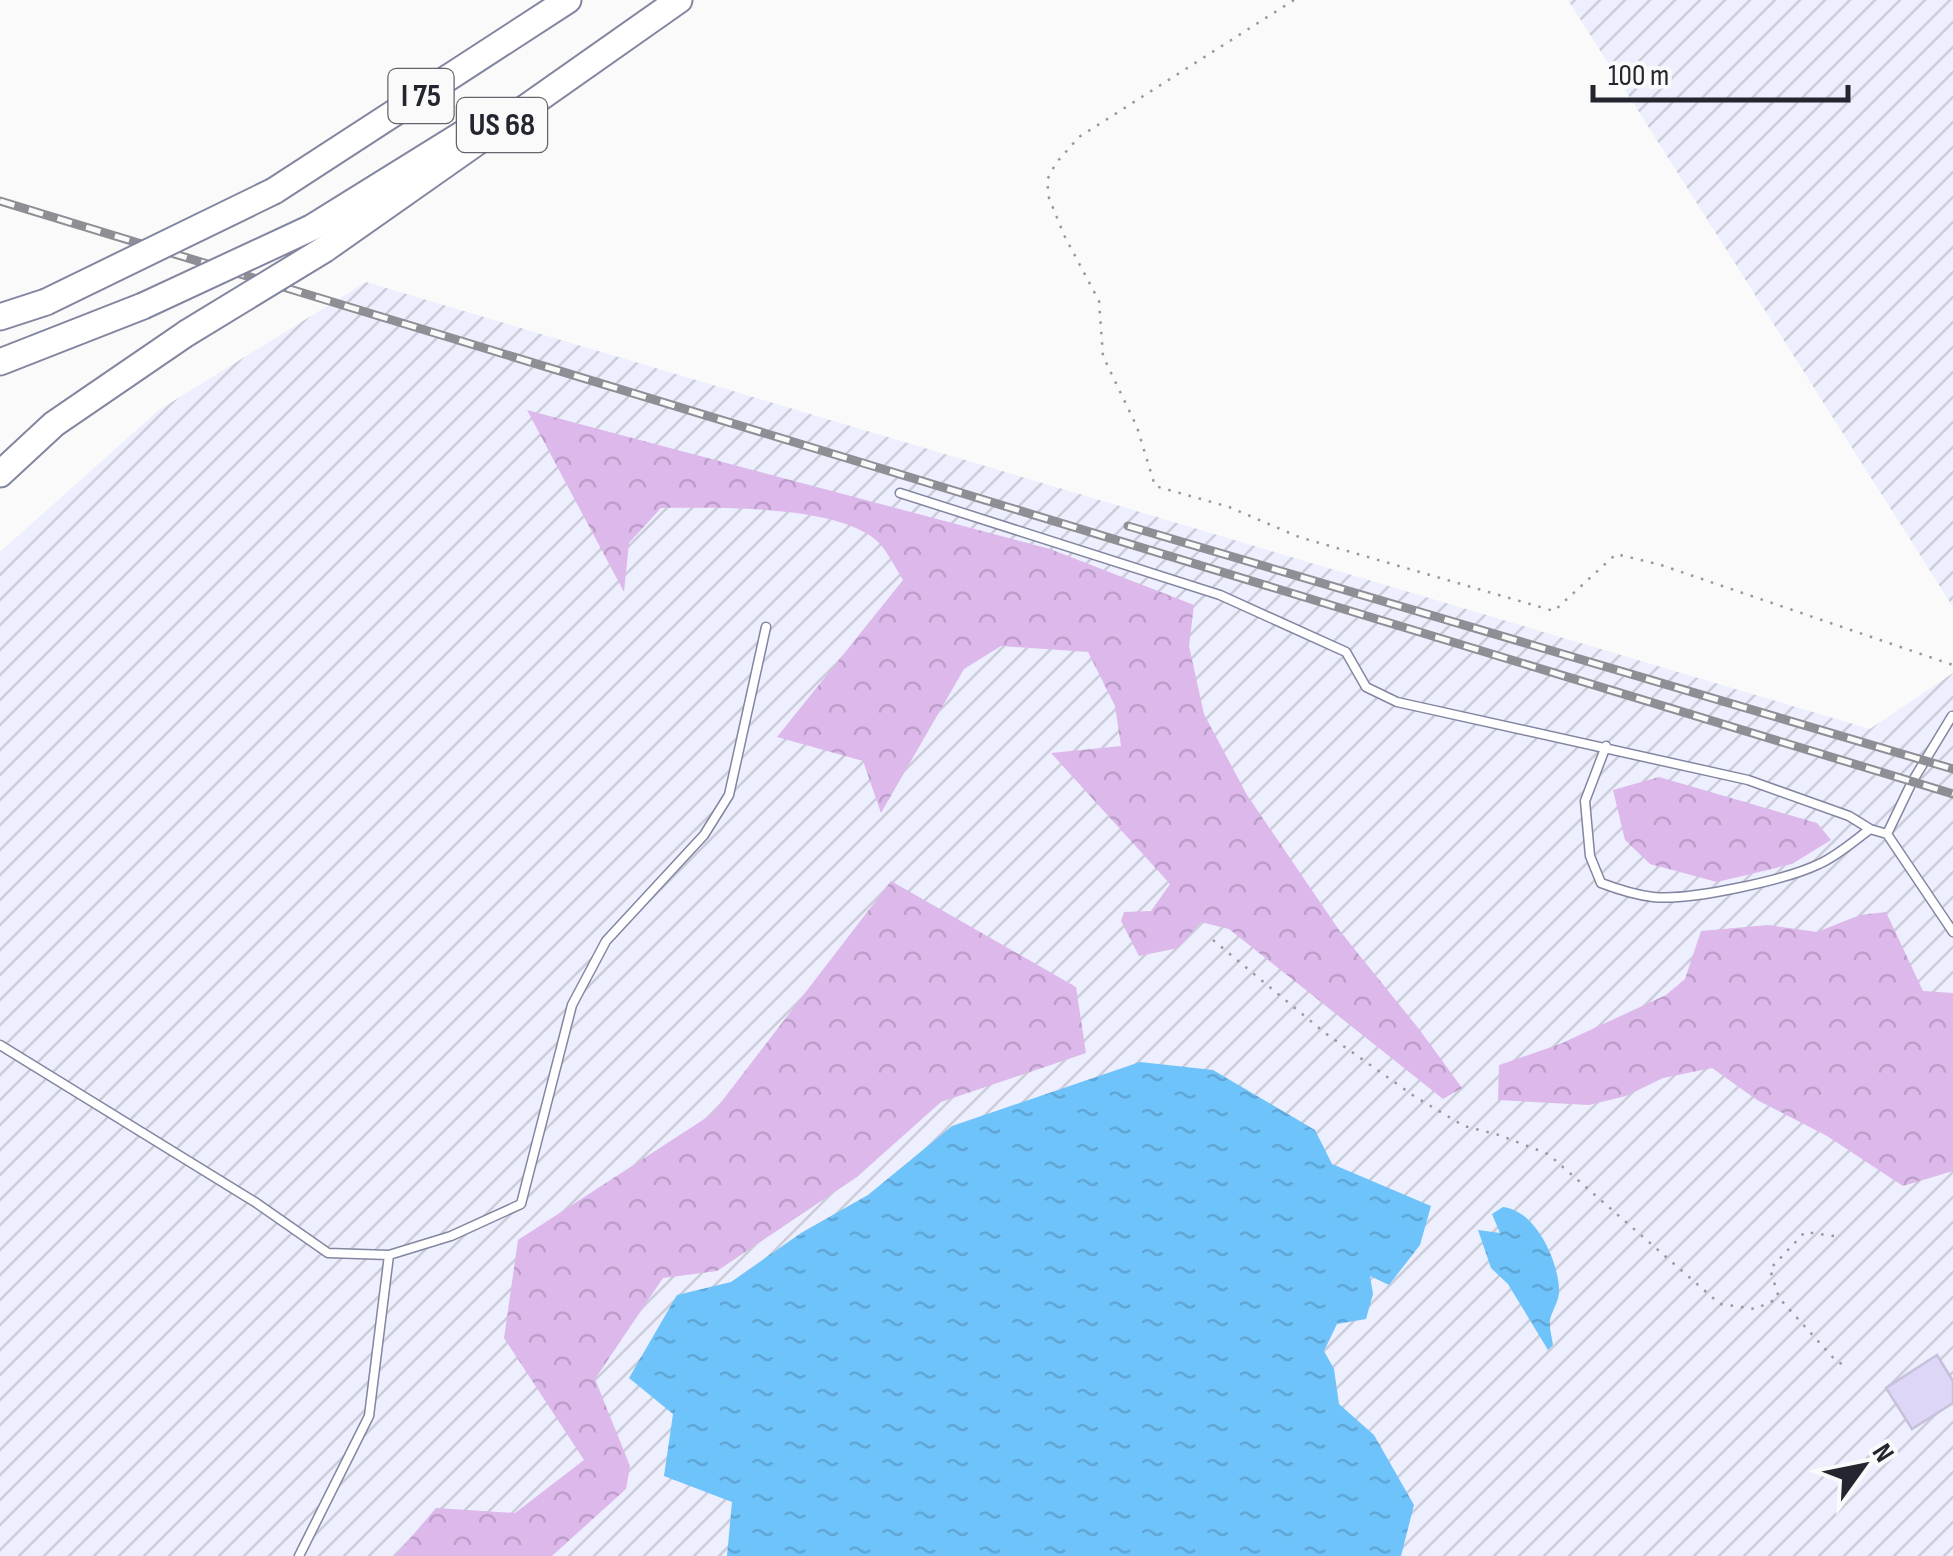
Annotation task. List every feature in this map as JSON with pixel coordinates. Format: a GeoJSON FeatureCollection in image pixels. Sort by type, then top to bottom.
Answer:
{"type":"FeatureCollection","features":[{"type":"Feature","properties":{"kind":"highway","name":"I 75"},"geometry":{"type":"LineString","coordinates":[[0,317],[46,302],[274,192],[568,0]]}},
{"type":"Feature","properties":{"kind":"highway","name":"US 68"},"geometry":{"type":"LineString","coordinates":[[0,474],[54,424],[318,239],[678,0]]}},
{"type":"Feature","properties":{"kind":"highway"},"geometry":{"type":"LineString","coordinates":[[0,362],[318,239]]}},
{"type":"Feature","properties":{"kind":"lane"},"geometry":{"type":"LineString","coordinates":[[900,493],[1220,595],[1346,652],[1366,687],[1397,702],[1748,780],[1849,816],[1870,830],[1887,834],[1953,932]]}},
{"type":"Feature","properties":{"kind":"lane"},"geometry":{"type":"LineString","coordinates":[[0,1045],[255,1202],[328,1253],[388,1254],[450,1236],[521,1204],[572,1005],[606,941],[704,834],[729,795],[766,627]]}},
{"type":"Feature","properties":{"kind":"lane"},"geometry":{"type":"LineString","coordinates":[[1887,834],[1912,782],[1953,714]]}},
{"type":"Feature","properties":{"kind":"lane"},"geometry":{"type":"LineString","coordinates":[[1606,746],[1585,801],[1590,856],[1601,882],[1623,891],[1655,898],[1712,892],[1775,877],[1819,864],[1870,830]]}},
{"type":"Feature","properties":{"kind":"lane"},"geometry":{"type":"LineString","coordinates":[[299,1556],[369,1416],[388,1254]]}},
{"type":"Feature","properties":{"kind":"path"},"geometry":{"type":"LineString","coordinates":[[1294,0],[1079,137],[1047,180],[1049,198],[1064,235],[1099,301],[1104,356],[1137,427],[1155,486],[1229,506],[1299,537],[1554,612],[1616,554],[1660,565],[1953,665]]}},
{"type":"Feature","properties":{"kind":"path"},"geometry":{"type":"LineString","coordinates":[[1213,940],[1325,1033],[1414,1096],[1464,1126],[1548,1154],[1720,1304],[1755,1309],[1780,1298]]}},
{"type":"Feature","properties":{"kind":"path"},"geometry":{"type":"LineString","coordinates":[[1834,1236],[1804,1232],[1770,1270],[1780,1298],[1837,1362],[1848,1366]]}},
{"type":"Feature","properties":{"kind":"shaded area"},"geometry":{"type":"Polygon","coordinates":[[[1568,0],[1953,0],[1953,607],[1568,0]]]}},
{"type":"Feature","properties":{"kind":"shaded area"},"geometry":{"type":"Polygon","coordinates":[[[366,282],[1870,729],[1953,673],[1953,1556],[0,1556],[0,552],[159,410],[366,282]]]}},
{"type":"Feature","properties":{"kind":"green space"},"geometry":{"type":"Polygon","coordinates":[[[527,410],[1050,549],[1194,605],[1189,646],[1204,714],[1247,795],[1339,930],[1462,1088],[1443,1099],[1229,929],[1201,922],[1178,948],[1139,956],[1121,921],[1124,912],[1151,911],[1170,884],[1051,753],[1121,746],[1115,706],[1088,652],[1001,646],[964,669],[881,813],[863,761],[777,737],[903,580],[881,545],[858,529],[805,514],[661,508],[629,543],[624,592],[527,410]]]}},
{"type":"Feature","properties":{"kind":"green space"},"geometry":{"type":"Polygon","coordinates":[[[1659,777],[1817,823],[1831,840],[1792,864],[1717,882],[1650,864],[1625,840],[1613,790],[1659,777]]]}},
{"type":"Feature","properties":{"kind":"green space"},"geometry":{"type":"Polygon","coordinates":[[[891,881],[1076,987],[1086,1053],[941,1102],[857,1177],[717,1271],[663,1278],[595,1379],[630,1466],[626,1489],[552,1556],[395,1556],[436,1508],[515,1513],[584,1460],[504,1338],[518,1240],[712,1114],[891,881]]]}},
{"type":"Feature","properties":{"kind":"green space"},"geometry":{"type":"Polygon","coordinates":[[[1886,912],[1923,991],[1953,993],[1953,1171],[1903,1186],[1827,1136],[1757,1100],[1712,1068],[1663,1078],[1626,1096],[1589,1105],[1498,1100],[1499,1065],[1560,1044],[1666,995],[1685,979],[1701,931],[1768,925],[1817,932],[1860,915],[1886,912]]]}},
{"type":"Feature","properties":{"kind":"water"},"geometry":{"type":"Polygon","coordinates":[[[1140,1062],[1213,1070],[1315,1130],[1332,1164],[1431,1206],[1420,1245],[1389,1285],[1370,1276],[1373,1294],[1366,1319],[1337,1324],[1324,1351],[1334,1369],[1339,1404],[1374,1435],[1414,1505],[1401,1556],[727,1556],[732,1502],[664,1476],[673,1414],[629,1378],[677,1295],[731,1282],[801,1233],[868,1195],[952,1126],[1140,1062]]]}},
{"type":"Feature","properties":{"kind":"water"},"geometry":{"type":"Polygon","coordinates":[[[1503,1207],[1515,1210],[1535,1227],[1554,1264],[1559,1293],[1550,1320],[1553,1345],[1548,1350],[1508,1284],[1491,1268],[1478,1230],[1500,1233],[1492,1214],[1503,1207]]]}},
{"type":"Feature","properties":{"kind":"building"},"geometry":{"type":"Polygon","coordinates":[[[1937,1355],[1953,1381],[1953,1403],[1912,1429],[1886,1388],[1937,1355]]]}},
{"type":"Feature","properties":{"kind":"railway"},"geometry":{"type":"LineString","coordinates":[[0,201],[1953,794]]}},
{"type":"Feature","properties":{"kind":"railway"},"geometry":{"type":"LineString","coordinates":[[1128,526],[1953,769]]}}]}
